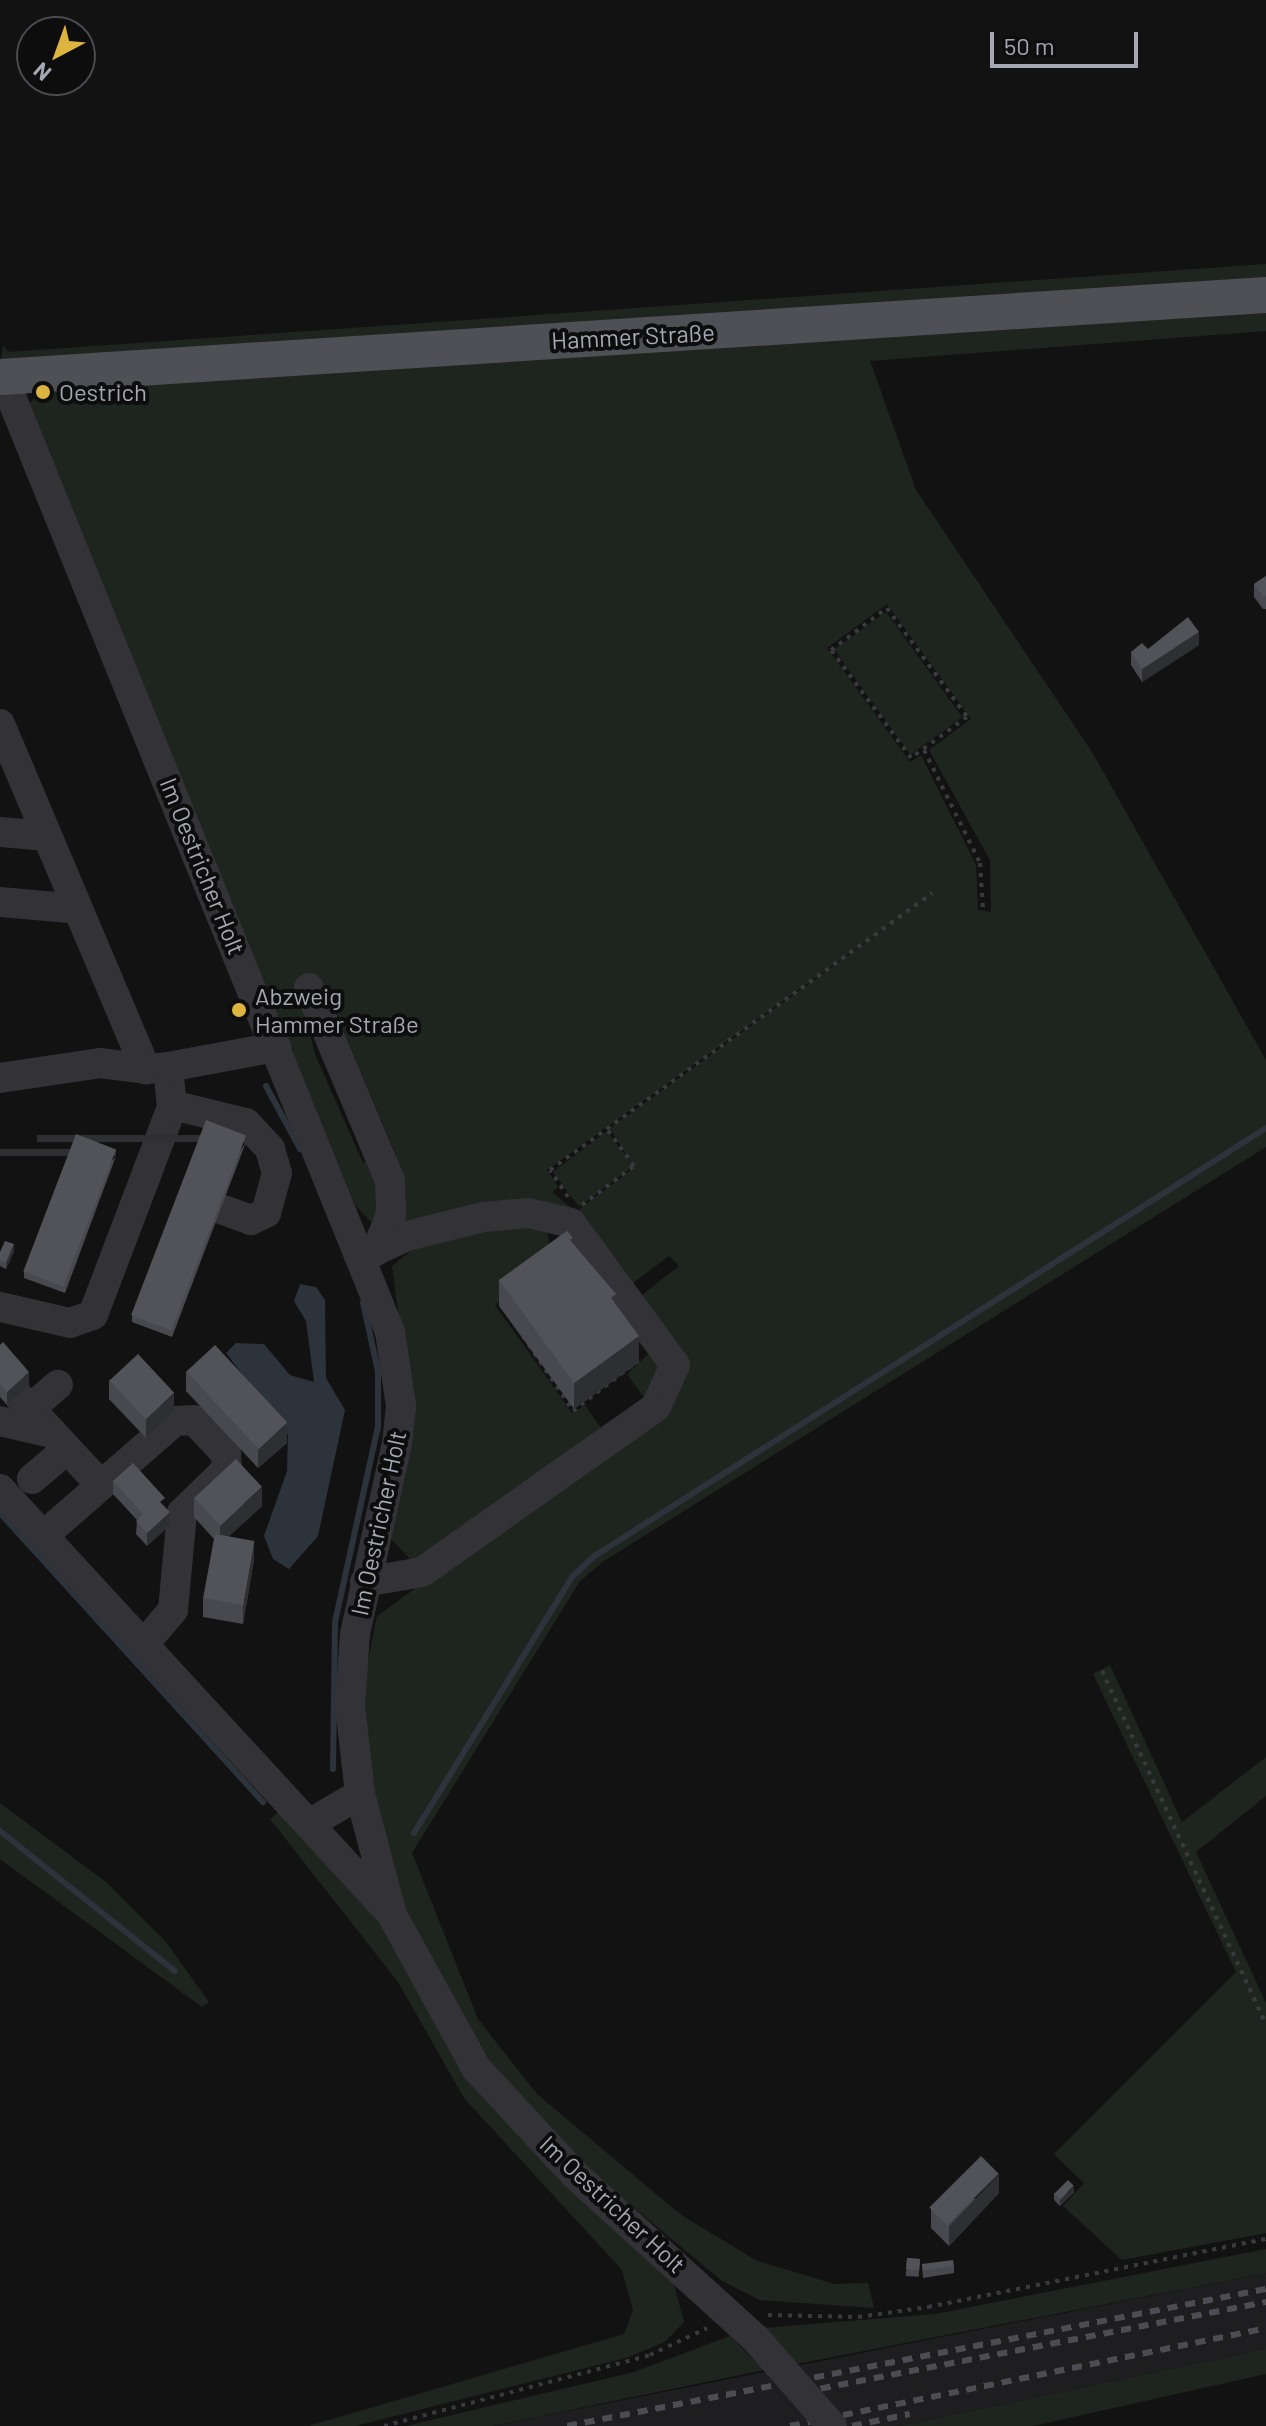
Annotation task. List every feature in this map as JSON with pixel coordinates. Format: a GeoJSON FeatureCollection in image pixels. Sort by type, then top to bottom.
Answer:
{"type":"FeatureCollection","features":[{"type":"Feature","properties":{"kind":"main road","name":"Hammer Straße"},"geometry":{"type":"LineString","coordinates":[[1,377],[1266,295]]}},
{"type":"Feature","properties":{"kind":"street","name":"Im Oestricher Holt"},"geometry":{"type":"LineString","coordinates":[[1,377],[276,1047],[370,1254],[390,1332],[401,1406],[365,1582],[351,1670],[360,1794],[392,1915],[476,2068],[574,2174],[732,2313],[832,2426]]}},
{"type":"Feature","properties":{"kind":"street"},"geometry":{"type":"LineString","coordinates":[[0,724],[78,909],[157,1068],[172,1105],[93,1315],[70,1323],[0,1307]]}},
{"type":"Feature","properties":{"kind":"street"},"geometry":{"type":"LineString","coordinates":[[0,832],[47,836]]}},
{"type":"Feature","properties":{"kind":"street"},"geometry":{"type":"LineString","coordinates":[[0,902],[78,909]]}},
{"type":"Feature","properties":{"kind":"street"},"geometry":{"type":"LineString","coordinates":[[309,988],[390,1181],[391,1214],[370,1254]]}},
{"type":"Feature","properties":{"kind":"street"},"geometry":{"type":"LineString","coordinates":[[0,1078],[100,1063],[157,1068],[276,1047]]}},
{"type":"Feature","properties":{"kind":"street"},"geometry":{"type":"LineString","coordinates":[[172,1105],[246,1123],[270,1149],[277,1173],[266,1213],[251,1220],[224,1210]]}},
{"type":"Feature","properties":{"kind":"street"},"geometry":{"type":"LineString","coordinates":[[365,1582],[422,1572],[666,1396],[674,1380],[670,1350],[574,1216],[529,1213],[483,1217],[407,1236],[370,1254]]}},
{"type":"Feature","properties":{"kind":"street"},"geometry":{"type":"LineString","coordinates":[[58,1385],[25,1403],[99,1483]]}},
{"type":"Feature","properties":{"kind":"street"},"geometry":{"type":"LineString","coordinates":[[43,1536],[99,1483],[181,1419],[194,1420],[229,1460],[182,1513],[173,1610],[143,1645]]}},
{"type":"Feature","properties":{"kind":"street"},"geometry":{"type":"LineString","coordinates":[[0,1421],[60,1441]]}},
{"type":"Feature","properties":{"kind":"street"},"geometry":{"type":"LineString","coordinates":[[32,1479],[60,1441]]}},
{"type":"Feature","properties":{"kind":"street"},"geometry":{"type":"LineString","coordinates":[[0,1489],[392,1915]]}},
{"type":"Feature","properties":{"kind":"street"},"geometry":{"type":"LineString","coordinates":[[309,1824],[360,1794]]}},
{"type":"Feature","properties":{"kind":"path"},"geometry":{"type":"LineString","coordinates":[[887,608],[967,717],[924,749],[911,758],[831,650],[887,608]]}},
{"type":"Feature","properties":{"kind":"path"},"geometry":{"type":"LineString","coordinates":[[924,749],[980,863],[983,910]]}},
{"type":"Feature","properties":{"kind":"path"},"geometry":{"type":"LineString","coordinates":[[607,1129],[634,1166],[574,1216],[550,1170],[932,893]]}},
{"type":"Feature","properties":{"kind":"path"},"geometry":{"type":"LineString","coordinates":[[509,1297],[497,1306],[573,1411],[640,1362],[629,1346]]}},
{"type":"Feature","properties":{"kind":"path"},"geometry":{"type":"LineString","coordinates":[[1102,1671],[1266,2024]]}},
{"type":"Feature","properties":{"kind":"path"},"geometry":{"type":"LineString","coordinates":[[384,2426],[650,2355],[732,2313],[858,2317],[1266,2239]]}},
{"type":"Feature","properties":{"kind":"shaded area"},"geometry":{"type":"Polygon","coordinates":[[[1266,264],[1266,284],[0,367],[3,345],[8,352],[1266,264]]]}},
{"type":"Feature","properties":{"kind":"shaded area"},"geometry":{"type":"Polygon","coordinates":[[[1266,306],[1266,331],[870,361],[916,490],[1092,752],[1266,1060],[1266,1147],[604,1561],[580,1581],[412,1853],[478,2019],[537,2094],[680,2214],[755,2260],[834,2284],[868,2283],[874,2308],[760,2300],[722,2281],[584,2166],[483,2062],[412,1927],[383,1847],[360,1699],[377,1616],[667,1406],[642,1295],[679,1266],[669,1256],[633,1283],[579,1209],[634,1168],[610,1128],[934,893],[547,1170],[558,1187],[552,1192],[574,1210],[398,1230],[406,1193],[394,1150],[326,990],[301,1000],[315,1054],[363,1163],[369,1161],[383,1205],[373,1224],[355,1205],[26,408],[44,386],[1266,306]],[[887,604],[827,648],[910,762],[921,755],[976,865],[978,910],[991,912],[990,860],[929,750],[971,719],[887,604]]]}},
{"type":"Feature","properties":{"kind":"shaded area"},"geometry":{"type":"Polygon","coordinates":[[[886,612],[962,717],[911,755],[834,650],[886,612]]]}},
{"type":"Feature","properties":{"kind":"shaded area"},"geometry":{"type":"Polygon","coordinates":[[[607,1131],[633,1166],[579,1207],[553,1172],[607,1131]]]}},
{"type":"Feature","properties":{"kind":"shaded area"},"geometry":{"type":"Polygon","coordinates":[[[547,1224],[551,1263],[495,1305],[572,1413],[585,1405],[605,1434],[432,1558],[410,1559],[391,1539],[399,1319],[392,1266],[428,1237],[547,1224]]]}},
{"type":"Feature","properties":{"kind":"shaded area"},"geometry":{"type":"Polygon","coordinates":[[[300,1284],[316,1287],[325,1300],[326,1378],[345,1410],[318,1536],[289,1569],[273,1559],[264,1536],[287,1471],[288,1435],[226,1353],[236,1343],[264,1344],[290,1375],[314,1382],[306,1321],[294,1301],[300,1284]]]}},
{"type":"Feature","properties":{"kind":"shaded area"},"geometry":{"type":"Polygon","coordinates":[[[660,1343],[665,1350],[648,1403],[627,1374],[660,1343]]]}},
{"type":"Feature","properties":{"kind":"shaded area"},"geometry":{"type":"Polygon","coordinates":[[[1110,1665],[1182,1822],[1266,1757],[1266,1796],[1196,1852],[1266,2003],[1266,2233],[1122,2260],[1063,2206],[1084,2183],[1054,2154],[1236,1972],[1093,1674],[1110,1665]]]}},
{"type":"Feature","properties":{"kind":"shaded area"},"geometry":{"type":"Polygon","coordinates":[[[0,1803],[106,1882],[166,1942],[209,2002],[202,2007],[0,1859],[0,1803]]]}},
{"type":"Feature","properties":{"kind":"shaded area"},"geometry":{"type":"Polygon","coordinates":[[[282,1809],[373,1912],[465,2075],[565,2186],[672,2277],[684,2322],[665,2342],[626,2358],[355,2426],[308,2426],[624,2334],[633,2310],[622,2270],[464,2098],[398,1982],[270,1819],[282,1809]]]}},
{"type":"Feature","properties":{"kind":"shaded area"},"geometry":{"type":"Polygon","coordinates":[[[1266,2249],[1266,2273],[797,2364],[764,2328],[935,2314],[1266,2249]]]}},
{"type":"Feature","properties":{"kind":"shaded area"},"geometry":{"type":"Polygon","coordinates":[[[1266,2273],[1266,2349],[900,2426],[492,2426],[1266,2273]]]}},
{"type":"Feature","properties":{"kind":"shaded area"},"geometry":{"type":"Polygon","coordinates":[[[730,2336],[764,2370],[492,2426],[406,2426],[634,2372],[730,2336]]]}},
{"type":"Feature","properties":{"kind":"shaded area"},"geometry":{"type":"Polygon","coordinates":[[[1266,2349],[1266,2374],[1033,2426],[900,2426],[1266,2349]]]}},
{"type":"Feature","properties":{"kind":"building"},"geometry":{"type":"Polygon","coordinates":[[[1266,576],[1266,596],[1263,596],[1254,584],[1266,576]]]}},
{"type":"Feature","properties":{"kind":"building"},"geometry":{"type":"Polygon","coordinates":[[[1188,617],[1199,632],[1142,669],[1131,652],[1142,643],[1148,649],[1188,617]]]}},
{"type":"Feature","properties":{"kind":"building"},"geometry":{"type":"Polygon","coordinates":[[[206,1120],[246,1135],[171,1331],[131,1315],[206,1120]]]}},
{"type":"Feature","properties":{"kind":"building"},"geometry":{"type":"Polygon","coordinates":[[[76,1134],[116,1149],[63,1287],[23,1271],[76,1134]]]}},
{"type":"Feature","properties":{"kind":"building"},"geometry":{"type":"Polygon","coordinates":[[[564,1233],[616,1294],[611,1298],[639,1336],[574,1383],[499,1280],[564,1233]]]}},
{"type":"Feature","properties":{"kind":"building"},"geometry":{"type":"Polygon","coordinates":[[[5,1241],[14,1244],[6,1262],[0,1260],[5,1241]]]}},
{"type":"Feature","properties":{"kind":"building"},"geometry":{"type":"Polygon","coordinates":[[[3,1342],[29,1372],[7,1392],[0,1384],[0,1345],[3,1342]]]}},
{"type":"Feature","properties":{"kind":"building"},"geometry":{"type":"Polygon","coordinates":[[[215,1345],[287,1423],[259,1449],[186,1372],[215,1345]]]}},
{"type":"Feature","properties":{"kind":"building"},"geometry":{"type":"Polygon","coordinates":[[[138,1354],[174,1393],[146,1419],[109,1381],[138,1354]]]}},
{"type":"Feature","properties":{"kind":"building"},"geometry":{"type":"Polygon","coordinates":[[[236,1459],[262,1487],[220,1526],[194,1498],[236,1459]]]}},
{"type":"Feature","properties":{"kind":"building"},"geometry":{"type":"Polygon","coordinates":[[[133,1463],[165,1498],[160,1502],[170,1512],[147,1533],[136,1521],[143,1514],[113,1481],[133,1463]]]}},
{"type":"Feature","properties":{"kind":"building"},"geometry":{"type":"Polygon","coordinates":[[[215,1534],[254,1541],[243,1605],[204,1598],[215,1534]]]}},
{"type":"Feature","properties":{"kind":"building"},"geometry":{"type":"Polygon","coordinates":[[[981,2156],[999,2174],[947,2225],[929,2208],[981,2156]]]}},
{"type":"Feature","properties":{"kind":"building"},"geometry":{"type":"Polygon","coordinates":[[[1068,2180],[1074,2186],[1060,2199],[1055,2193],[1068,2180]]]}},
{"type":"Feature","properties":{"kind":"building"},"geometry":{"type":"Polygon","coordinates":[[[907,2258],[920,2259],[919,2270],[906,2269],[907,2258]]]}},
{"type":"Feature","properties":{"kind":"building"},"geometry":{"type":"Polygon","coordinates":[[[953,2260],[954,2266],[923,2271],[922,2264],[953,2260]]]}},
{"type":"Feature","properties":{"kind":"waterway"},"geometry":{"type":"LineString","coordinates":[[266,1086],[300,1149]]}},
{"type":"Feature","properties":{"kind":"waterway"},"geometry":{"type":"LineString","coordinates":[[414,1833],[572,1577],[596,1555],[1266,1128]]}},
{"type":"Feature","properties":{"kind":"waterway"},"geometry":{"type":"LineString","coordinates":[[333,1769],[335,1622],[378,1427],[378,1371],[363,1303]]}},
{"type":"Feature","properties":{"kind":"waterway"},"geometry":{"type":"LineString","coordinates":[[0,1513],[263,1802]]}},
{"type":"Feature","properties":{"kind":"waterway"},"geometry":{"type":"LineString","coordinates":[[0,1831],[175,1971]]}},
{"type":"Feature","properties":{"kind":"railway"},"geometry":{"type":"LineString","coordinates":[[567,2426],[1266,2289]]}},
{"type":"Feature","properties":{"kind":"railway"},"geometry":{"type":"LineString","coordinates":[[803,2392],[1266,2302]]}},
{"type":"Feature","properties":{"kind":"railway"},"geometry":{"type":"LineString","coordinates":[[790,2426],[1266,2328]]}},
{"type":"Feature","properties":{"kind":"railway"},"geometry":{"type":"LineString","coordinates":[[852,2426],[910,2414]]}},
{"type":"Feature","properties":{"kind":"place","name":"Oestrich"},"geometry":{"type":"Point","coordinates":[43,392]}},
{"type":"Feature","properties":{"kind":"place","name":"Abzweig Hammer Straße"},"geometry":{"type":"Point","coordinates":[239,1010]}}]}
